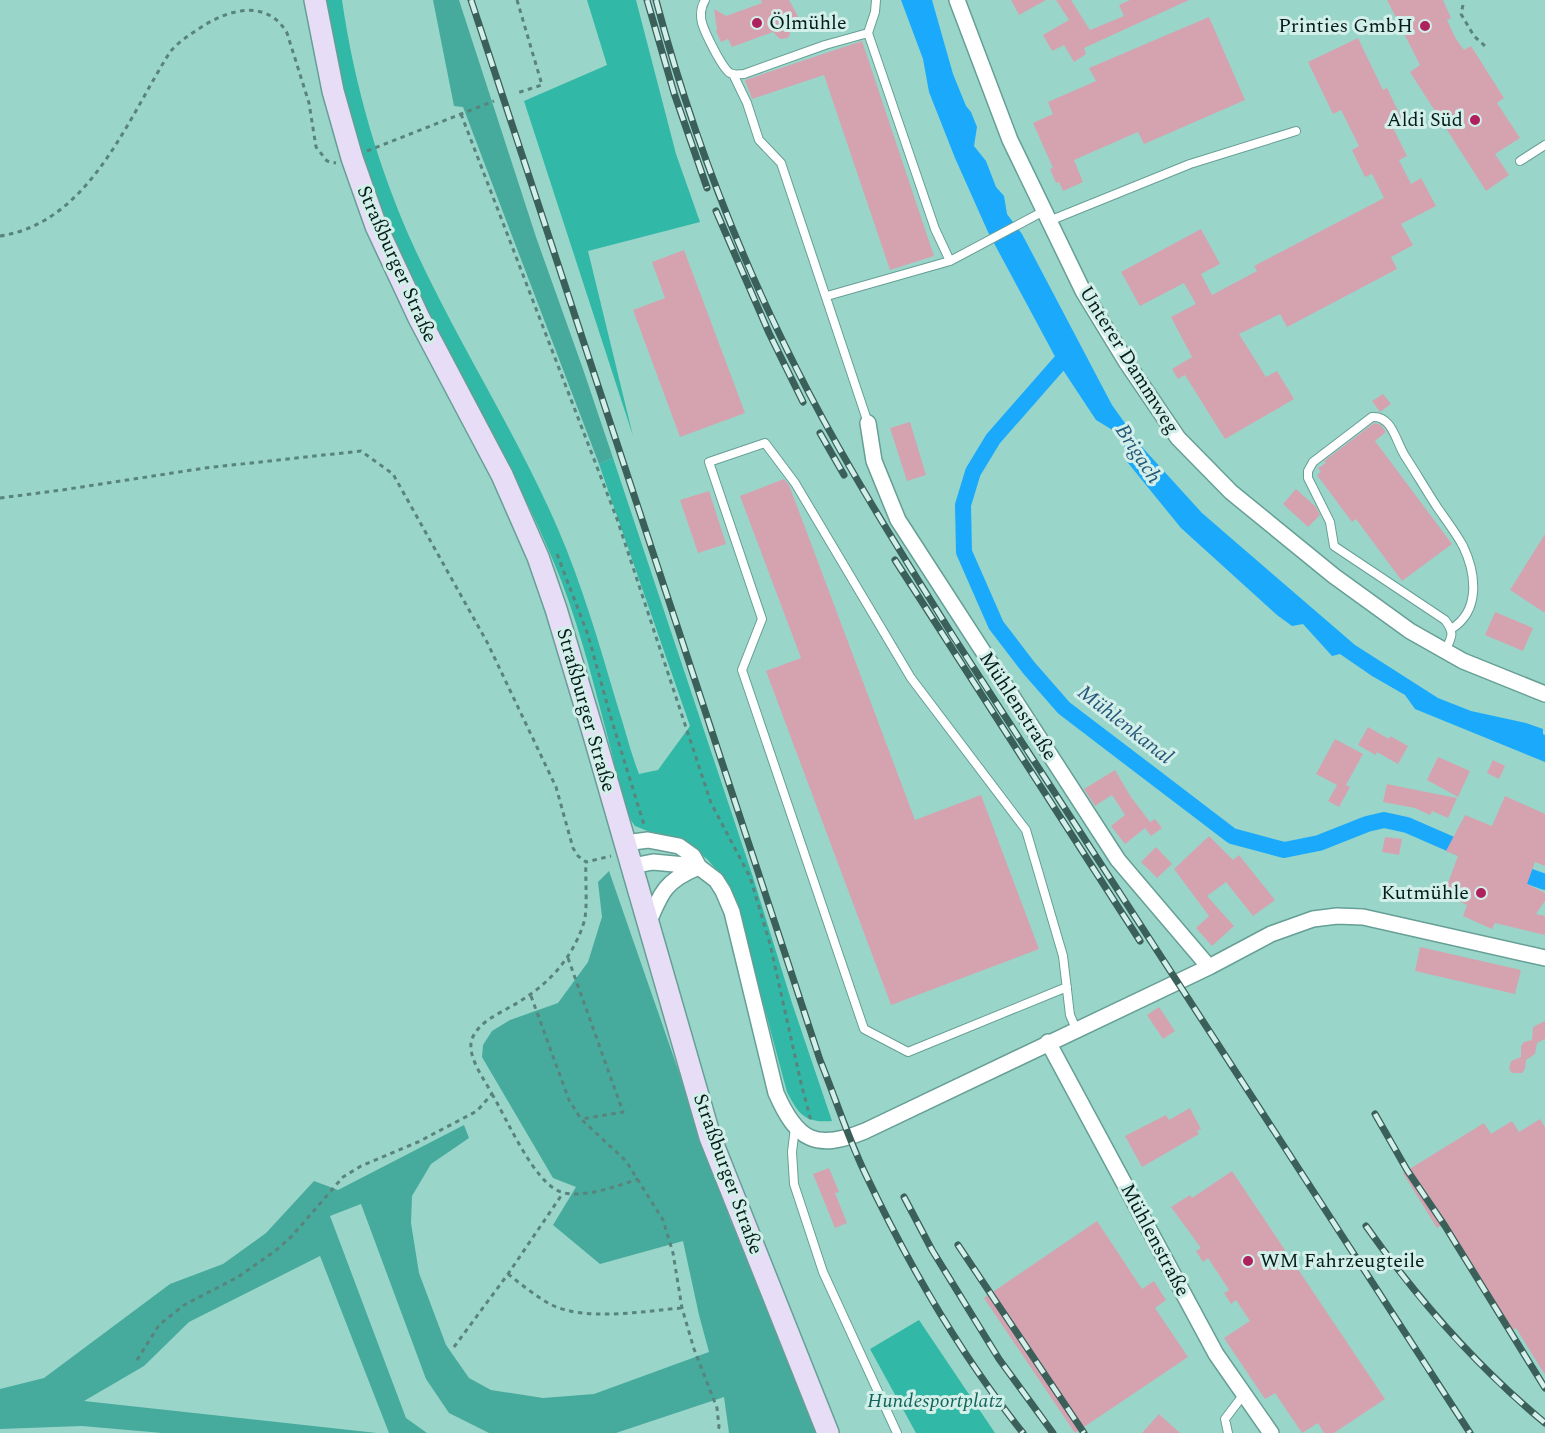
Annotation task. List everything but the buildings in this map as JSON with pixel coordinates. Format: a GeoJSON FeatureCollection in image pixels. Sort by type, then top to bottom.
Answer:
{"type":"FeatureCollection","features":[{"type":"Feature","properties":{"kind":"main road","name":"Straßburger Straße"},"geometry":{"type":"LineString","coordinates":[[315,0],[329,72],[352,158],[376,226],[418,318],[502,475],[538,557],[556,609],[710,1137],[828,1433]]}},
{"type":"Feature","properties":{"kind":"street","name":"Unterer Dammweg"},"geometry":{"type":"LineString","coordinates":[[957,0],[1010,140],[1042,216],[1083,291],[1132,371],[1178,438],[1232,492],[1326,569],[1410,631],[1463,661],[1545,694]]}},
{"type":"Feature","properties":{"kind":"street","name":"Mühlenstraße"},"geometry":{"type":"LineString","coordinates":[[868,423],[874,461],[898,520],[1118,860],[1209,967]]}},
{"type":"Feature","properties":{"kind":"street"},"geometry":{"type":"LineString","coordinates":[[628,853],[648,840],[679,846],[693,856],[699,867],[716,880],[732,912],[776,1093],[786,1116],[795,1127],[817,1140],[837,1141],[865,1131],[1209,967],[1271,934],[1313,919],[1363,916],[1545,958]]}},
{"type":"Feature","properties":{"kind":"street"},"geometry":{"type":"LineString","coordinates":[[628,853],[653,862],[699,867]]}},
{"type":"Feature","properties":{"kind":"street"},"geometry":{"type":"LineString","coordinates":[[648,924],[660,895],[679,875],[699,867]]}},
{"type":"Feature","properties":{"kind":"street","name":"Mühlenstraße"},"geometry":{"type":"LineString","coordinates":[[1048,1042],[1216,1354],[1271,1433]]}},
{"type":"Feature","properties":{"kind":"lane"},"geometry":{"type":"LineString","coordinates":[[705,0],[701,12],[703,26],[723,64],[730,73],[734,74],[744,74],[825,45],[868,33]]}},
{"type":"Feature","properties":{"kind":"lane"},"geometry":{"type":"LineString","coordinates":[[876,0],[875,12],[868,33],[935,229],[950,261]]}},
{"type":"Feature","properties":{"kind":"lane"},"geometry":{"type":"LineString","coordinates":[[734,74],[747,102],[759,140],[781,163],[868,423]]}},
{"type":"Feature","properties":{"kind":"lane"},"geometry":{"type":"LineString","coordinates":[[827,296],[950,261],[976,246],[1042,216],[1190,164],[1296,131]]}},
{"type":"Feature","properties":{"kind":"lane"},"geometry":{"type":"LineString","coordinates":[[1520,161],[1545,145]]}},
{"type":"Feature","properties":{"kind":"lane"},"geometry":{"type":"LineString","coordinates":[[1445,651],[1452,638],[1451,628],[1445,620],[1334,546],[1330,522],[1311,486],[1308,471],[1313,462],[1372,417],[1379,416],[1384,419],[1392,430],[1400,449],[1463,546],[1474,588],[1468,613],[1462,622],[1451,628]]}},
{"type":"Feature","properties":{"kind":"lane"},"geometry":{"type":"LineString","coordinates":[[1067,987],[908,1052],[864,1029],[742,670],[762,619],[709,462],[765,443],[795,483],[911,678],[1026,830],[1063,956],[1067,987],[1070,1015],[1076,1029]]}},
{"type":"Feature","properties":{"kind":"lane"},"geometry":{"type":"LineString","coordinates":[[795,1127],[792,1152],[794,1184],[820,1261],[897,1433]]}},
{"type":"Feature","properties":{"kind":"lane"},"geometry":{"type":"LineString","coordinates":[[1228,1433],[1225,1419],[1244,1394]]}},
{"type":"Feature","properties":{"kind":"path"},"geometry":{"type":"LineString","coordinates":[[517,0],[542,85],[517,93]]}},
{"type":"Feature","properties":{"kind":"path"},"geometry":{"type":"LineString","coordinates":[[1463,5],[1461,14],[1474,36],[1485,46]]}},
{"type":"Feature","properties":{"kind":"path"},"geometry":{"type":"LineString","coordinates":[[0,236],[14,234],[35,226],[53,215],[84,188],[100,169],[178,42],[220,15],[240,9],[255,8],[266,11],[282,23],[309,103],[316,147],[327,161],[340,163],[494,101]]}},
{"type":"Feature","properties":{"kind":"path"},"geometry":{"type":"LineString","coordinates":[[461,114],[612,508],[711,803],[750,877],[770,944],[801,1083],[817,1140]]}},
{"type":"Feature","properties":{"kind":"path"},"geometry":{"type":"LineString","coordinates":[[0,498],[205,468],[361,451],[393,474],[487,642],[556,787],[573,848],[585,862],[585,921],[568,958],[531,996],[490,1018],[477,1029],[471,1041],[472,1057],[536,1173],[550,1187],[563,1193],[598,1191],[638,1179]]}},
{"type":"Feature","properties":{"kind":"path"},"geometry":{"type":"LineString","coordinates":[[585,862],[628,853]]}},
{"type":"Feature","properties":{"kind":"path"},"geometry":{"type":"LineString","coordinates":[[568,958],[623,1112],[581,1119]]}},
{"type":"Feature","properties":{"kind":"path"},"geometry":{"type":"LineString","coordinates":[[531,996],[569,1100],[581,1119],[626,1161],[663,1220],[673,1253],[682,1308],[694,1349],[717,1408],[719,1427],[717,1433]]}},
{"type":"Feature","properties":{"kind":"path"},"geometry":{"type":"LineString","coordinates":[[137,1360],[159,1325],[184,1305],[238,1277],[275,1251],[291,1237],[343,1177],[361,1166],[418,1142],[477,1111],[492,1094]]}},
{"type":"Feature","properties":{"kind":"path"},"geometry":{"type":"LineString","coordinates":[[454,1347],[508,1274],[563,1193]]}},
{"type":"Feature","properties":{"kind":"path"},"geometry":{"type":"LineString","coordinates":[[508,1274],[548,1303],[565,1311],[585,1314],[682,1308]]}},
{"type":"Feature","properties":{"kind":"green space"},"geometry":{"type":"Polygon","coordinates":[[[325,0],[342,0],[353,63],[369,126],[401,218],[431,283],[542,493],[567,550],[590,614],[639,774],[658,770],[690,726],[599,464],[613,458],[832,1121],[815,1121],[804,1116],[795,1107],[787,1092],[739,913],[720,874],[707,859],[693,849],[635,826],[630,819],[576,622],[561,580],[525,499],[422,304],[389,232],[365,168],[338,68],[325,0]]]}},
{"type":"Feature","properties":{"kind":"green space"},"geometry":{"type":"Polygon","coordinates":[[[433,0],[459,0],[536,237],[613,458],[599,464],[463,107],[454,106],[433,0]]]}},
{"type":"Feature","properties":{"kind":"green space"},"geometry":{"type":"Polygon","coordinates":[[[587,0],[636,0],[676,154],[700,222],[588,251],[633,436],[524,101],[607,65],[587,0]]]}},
{"type":"Feature","properties":{"kind":"green space"},"geometry":{"type":"Polygon","coordinates":[[[609,871],[731,1222],[819,1433],[729,1433],[724,1397],[616,1433],[489,1433],[449,1413],[426,1379],[361,1204],[330,1216],[406,1418],[427,1433],[389,1433],[320,1256],[189,1322],[144,1366],[84,1401],[377,1433],[162,1433],[82,1426],[0,1429],[0,1389],[44,1378],[170,1284],[223,1264],[266,1233],[314,1181],[338,1190],[464,1125],[469,1138],[431,1164],[412,1196],[411,1223],[419,1273],[446,1345],[469,1378],[491,1390],[543,1398],[594,1394],[709,1352],[683,1241],[600,1264],[553,1225],[576,1187],[553,1178],[482,1057],[483,1045],[492,1031],[510,1020],[558,1003],[588,962],[602,917],[598,882],[609,871]]]}},
{"type":"Feature","properties":{"kind":"green space","name":"Hundesportplatz"},"geometry":{"type":"Polygon","coordinates":[[[919,1320],[995,1433],[916,1433],[870,1349],[919,1320]]]}},
{"type":"Feature","properties":{"kind":"water","name":"Brigach"},"geometry":{"type":"Polygon","coordinates":[[[901,0],[932,0],[953,74],[977,127],[974,146],[986,161],[996,187],[1004,196],[1007,214],[1022,234],[1112,405],[1142,447],[1202,513],[1355,645],[1438,698],[1471,711],[1543,729],[1545,762],[1415,709],[1405,695],[1340,654],[1332,656],[1303,624],[1292,626],[1277,615],[1181,528],[1124,458],[1127,453],[1119,434],[1096,420],[1059,364],[988,232],[929,92],[923,59],[901,0]]]}},
{"type":"Feature","properties":{"kind":"waterway","name":"Mühlenkanal"},"geometry":{"type":"LineString","coordinates":[[1071,350],[993,439],[973,472],[963,505],[964,552],[996,625],[1029,668],[1064,708],[1232,836],[1284,850],[1319,843],[1367,824],[1384,820],[1407,825],[1469,852]]}},
{"type":"Feature","properties":{"kind":"waterway","name":"Mühlenkanal"},"geometry":{"type":"LineString","coordinates":[[1509,869],[1545,882]]}},
{"type":"Feature","properties":{"kind":"railway"},"geometry":{"type":"LineString","coordinates":[[471,0],[820,1060],[858,1157],[898,1239],[956,1339],[1023,1433]]}},
{"type":"Feature","properties":{"kind":"railway"},"geometry":{"type":"LineString","coordinates":[[647,0],[674,93],[707,188]]}},
{"type":"Feature","properties":{"kind":"railway"},"geometry":{"type":"LineString","coordinates":[[656,0],[703,151],[742,250],[785,346],[843,455],[953,636],[1470,1433]]}},
{"type":"Feature","properties":{"kind":"railway"},"geometry":{"type":"LineString","coordinates":[[716,211],[769,333],[803,402]]}},
{"type":"Feature","properties":{"kind":"railway"},"geometry":{"type":"LineString","coordinates":[[820,433],[844,475]]}},
{"type":"Feature","properties":{"kind":"railway"},"geometry":{"type":"LineString","coordinates":[[895,560],[1140,941]]}},
{"type":"Feature","properties":{"kind":"railway"},"geometry":{"type":"LineString","coordinates":[[1375,1114],[1407,1170],[1445,1226],[1545,1388]]}},
{"type":"Feature","properties":{"kind":"railway"},"geometry":{"type":"LineString","coordinates":[[904,1197],[932,1250],[999,1359],[1053,1433]]}},
{"type":"Feature","properties":{"kind":"railway"},"geometry":{"type":"LineString","coordinates":[[1366,1226],[1406,1280],[1449,1331],[1495,1378],[1545,1423]]}},
{"type":"Feature","properties":{"kind":"railway"},"geometry":{"type":"LineString","coordinates":[[958,1245],[1084,1433]]}},
{"type":"Feature","properties":{"kind":"place","name":"Ölmühle"},"geometry":{"type":"Point","coordinates":[757,23]}},
{"type":"Feature","properties":{"kind":"place","name":"Printies GmbH"},"geometry":{"type":"Point","coordinates":[1425,26]}},
{"type":"Feature","properties":{"kind":"place","name":"Aldi Süd"},"geometry":{"type":"Point","coordinates":[1475,120]}},
{"type":"Feature","properties":{"kind":"place","name":"Kutmühle"},"geometry":{"type":"Point","coordinates":[1481,893]}},
{"type":"Feature","properties":{"kind":"place","name":"WM Fahrzeugteile"},"geometry":{"type":"Point","coordinates":[1248,1261]}}]}
